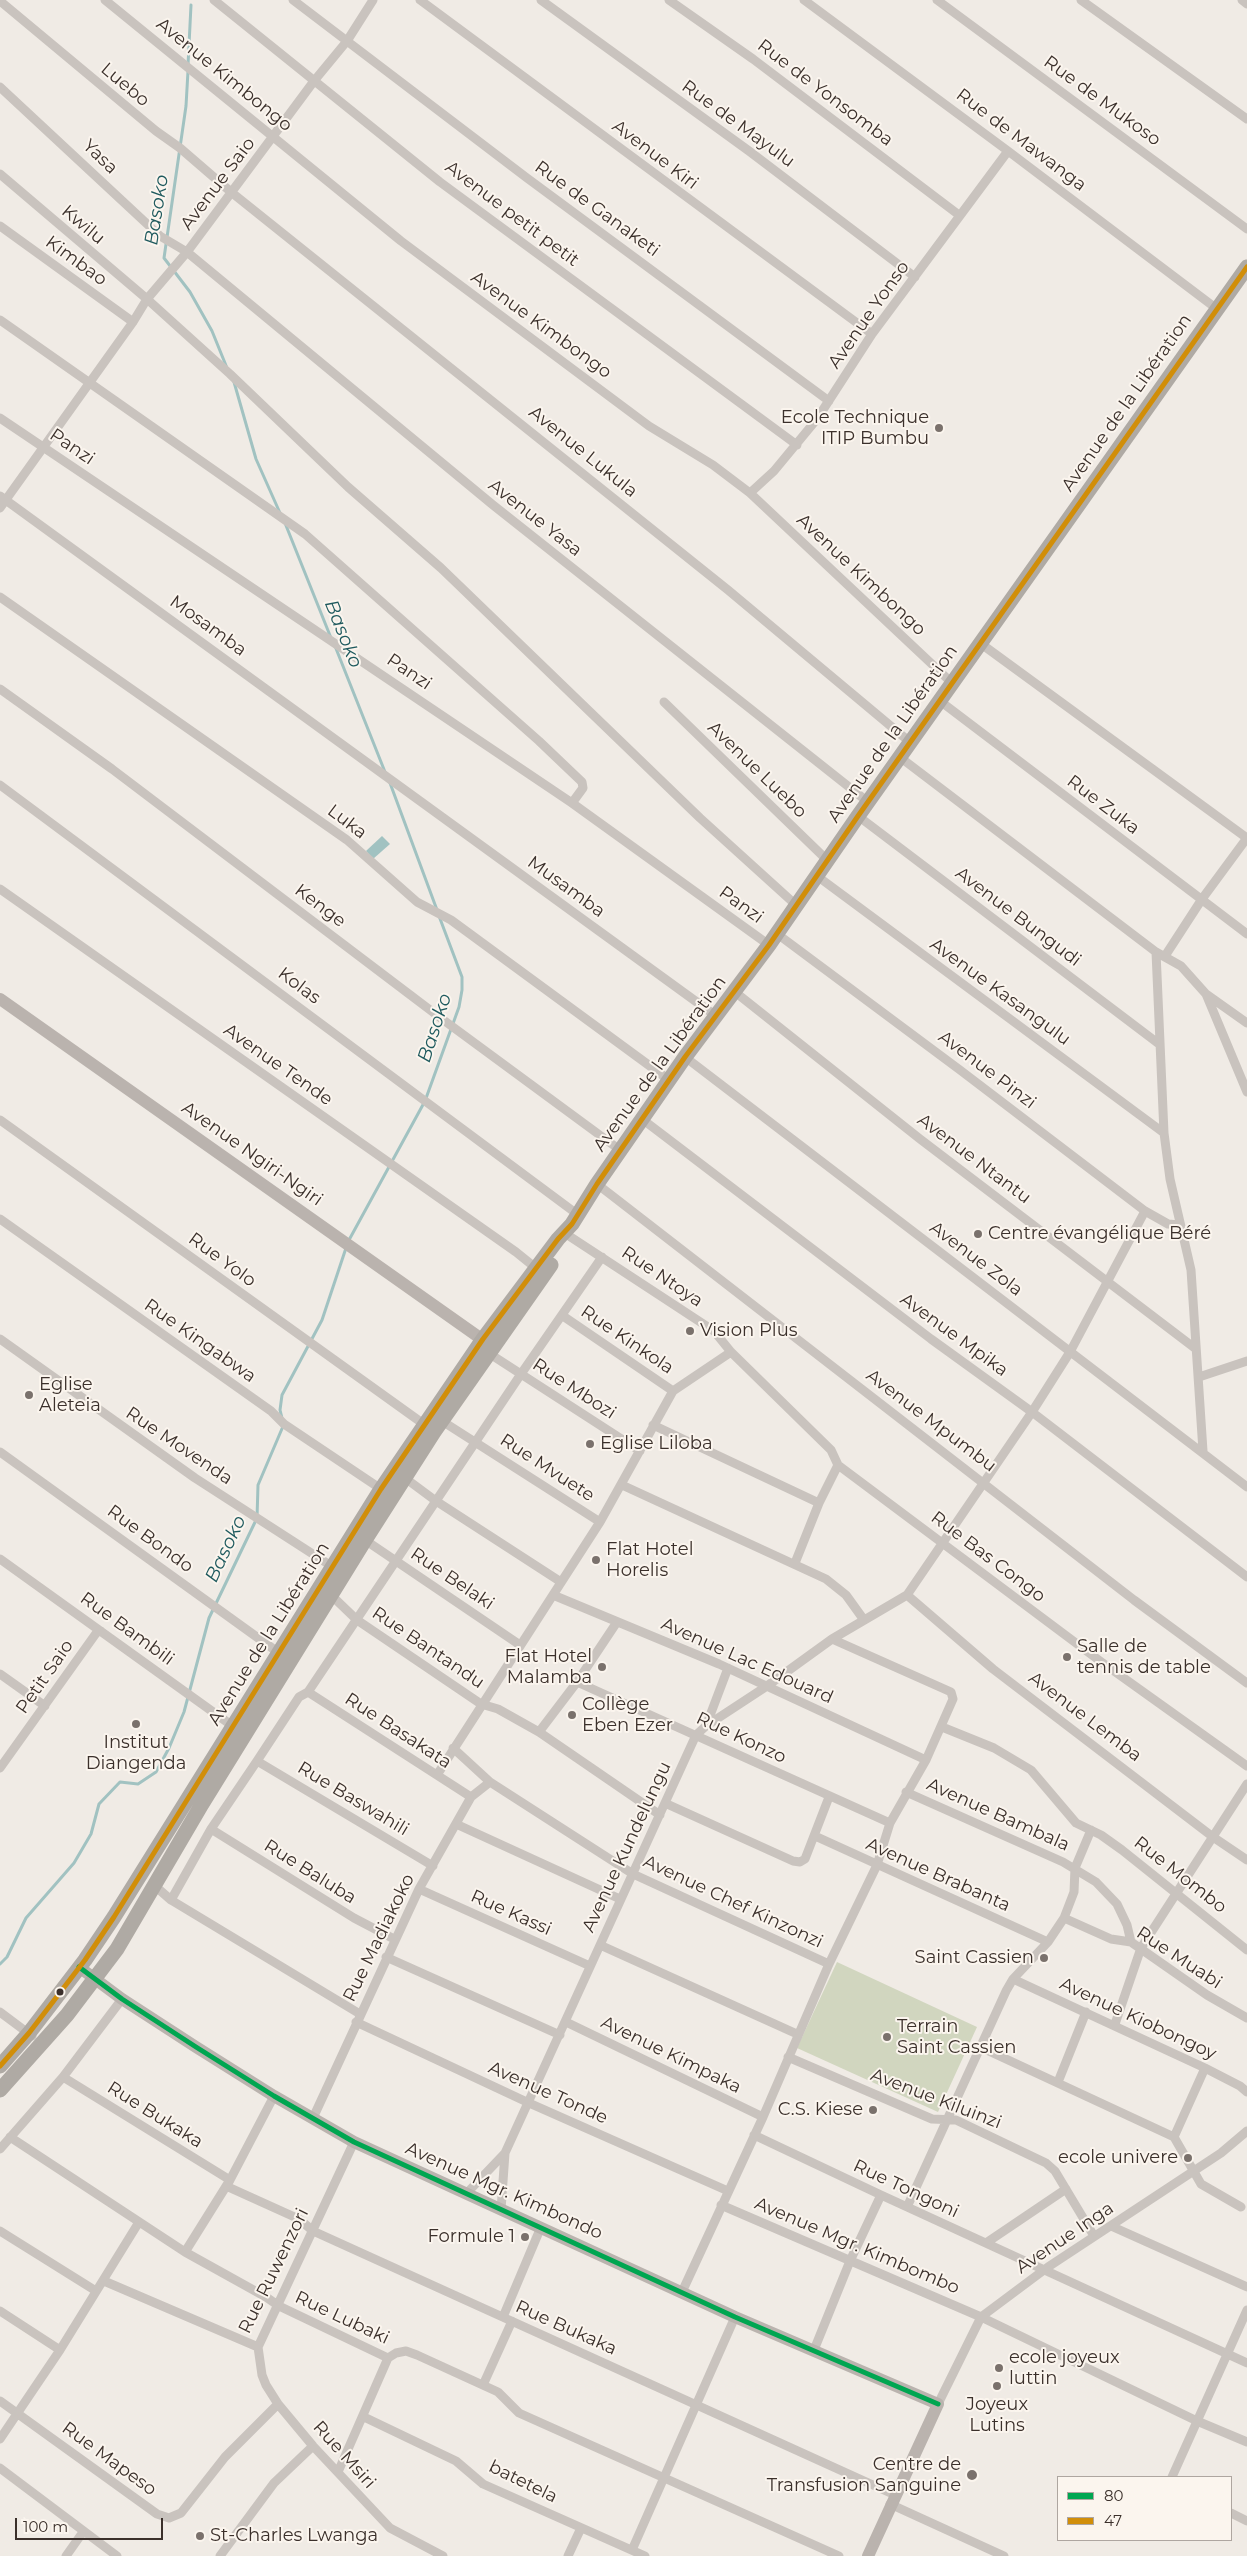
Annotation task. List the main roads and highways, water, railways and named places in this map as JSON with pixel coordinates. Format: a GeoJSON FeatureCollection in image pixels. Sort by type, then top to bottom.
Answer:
{"type":"FeatureCollection","features":[{"type":"Feature","properties":{"kind":"highway","name":"Avenue de la Libération"},"geometry":{"type":"LineString","coordinates":[[0,2066],[29,2033],[122,1906],[279,1654],[338,1570],[365,1540],[537,1270],[570,1226],[620,1150],[685,1057],[773,939],[1247,266]]}},
{"type":"Feature","properties":{"kind":"highway","name":"Avenue de la Libération"},"geometry":{"type":"LineString","coordinates":[[0,2090],[43,2043],[117,1949],[193,1819],[331,1595],[338,1570],[381,1489],[425,1425],[545,1275],[570,1226]]}},
{"type":"Feature","properties":{"kind":"water"},"geometry":{"type":"Polygon","coordinates":[[[382,836],[390,844],[373,859],[366,851],[382,836]]]}},
{"type":"Feature","properties":{"kind":"waterway","name":"Basoko"},"geometry":{"type":"LineString","coordinates":[[188,65],[191,5]]}},
{"type":"Feature","properties":{"kind":"waterway","name":"Basoko"},"geometry":{"type":"LineString","coordinates":[[188,71],[186,106],[164,258],[190,292],[212,331],[227,368]]}},
{"type":"Feature","properties":{"kind":"waterway","name":"Basoko"},"geometry":{"type":"LineString","coordinates":[[234,382],[256,459],[280,513]]}},
{"type":"Feature","properties":{"kind":"waterway","name":"Basoko"},"geometry":{"type":"LineString","coordinates":[[285,523],[331,638]]}},
{"type":"Feature","properties":{"kind":"waterway","name":"Basoko"},"geometry":{"type":"LineString","coordinates":[[335,646],[385,772]]}},
{"type":"Feature","properties":{"kind":"waterway","name":"Basoko"},"geometry":{"type":"LineString","coordinates":[[390,783],[437,910]]}},
{"type":"Feature","properties":{"kind":"waterway","name":"Basoko"},"geometry":{"type":"LineString","coordinates":[[349,1240],[425,1101],[459,1007],[462,977],[439,916]]}},
{"type":"Feature","properties":{"kind":"waterway","name":"Basoko"},"geometry":{"type":"LineString","coordinates":[[282,1418],[280,1410],[282,1395],[322,1320],[346,1248]]}},
{"type":"Feature","properties":{"kind":"waterway","name":"Basoko"},"geometry":{"type":"LineString","coordinates":[[0,1964],[7,1957],[26,1918],[74,1863],[91,1834],[99,1804],[120,1782],[138,1784],[156,1772],[169,1748],[184,1712],[209,1618],[257,1518],[258,1485],[284,1424]]}},
{"type":"Feature","properties":{"kind":"place","name":"Ecole Technique ITIP Bumbu"},"geometry":{"type":"Point","coordinates":[939,428]}},
{"type":"Feature","properties":{"kind":"place","name":"Centre évangélique Béré"},"geometry":{"type":"Point","coordinates":[978,1234]}},
{"type":"Feature","properties":{"kind":"place","name":"Vision Plus"},"geometry":{"type":"Point","coordinates":[690,1331]}},
{"type":"Feature","properties":{"kind":"place","name":"Eglise Aleteia"},"geometry":{"type":"Point","coordinates":[29,1395]}},
{"type":"Feature","properties":{"kind":"place","name":"Eglise Liloba"},"geometry":{"type":"Point","coordinates":[590,1444]}},
{"type":"Feature","properties":{"kind":"place","name":"Flat Hotel Horelis"},"geometry":{"type":"Point","coordinates":[596,1560]}},
{"type":"Feature","properties":{"kind":"place","name":"Salle de tennis de table"},"geometry":{"type":"Point","coordinates":[1067,1657]}},
{"type":"Feature","properties":{"kind":"place","name":"Flat Hotel Malamba"},"geometry":{"type":"Point","coordinates":[602,1667]}},
{"type":"Feature","properties":{"kind":"place","name":"Collège Eben Ezer"},"geometry":{"type":"Point","coordinates":[572,1715]}},
{"type":"Feature","properties":{"kind":"place","name":"Institut Diangenda"},"geometry":{"type":"Point","coordinates":[136,1724]}},
{"type":"Feature","properties":{"kind":"place","name":"Saint Cassien"},"geometry":{"type":"Point","coordinates":[1044,1958]}},
{"type":"Feature","properties":{"kind":"place","name":"Terrain Saint Cassien"},"geometry":{"type":"Point","coordinates":[887,2037]}},
{"type":"Feature","properties":{"kind":"place","name":"C.S. Kiese"},"geometry":{"type":"Point","coordinates":[873,2110]}},
{"type":"Feature","properties":{"kind":"place","name":"ecole univere"},"geometry":{"type":"Point","coordinates":[1188,2158]}},
{"type":"Feature","properties":{"kind":"place","name":"Formule 1"},"geometry":{"type":"Point","coordinates":[525,2237]}},
{"type":"Feature","properties":{"kind":"place","name":"ecole joyeux luttin"},"geometry":{"type":"Point","coordinates":[999,2368]}},
{"type":"Feature","properties":{"kind":"place","name":"Joyeux Lutins"},"geometry":{"type":"Point","coordinates":[997,2386]}},
{"type":"Feature","properties":{"kind":"place","name":"Centre de Transfusion Sanguine"},"geometry":{"type":"Point","coordinates":[972,2475]}},
{"type":"Feature","properties":{"kind":"place","name":"St-Charles Lwanga"},"geometry":{"type":"Point","coordinates":[200,2536]}}]}
